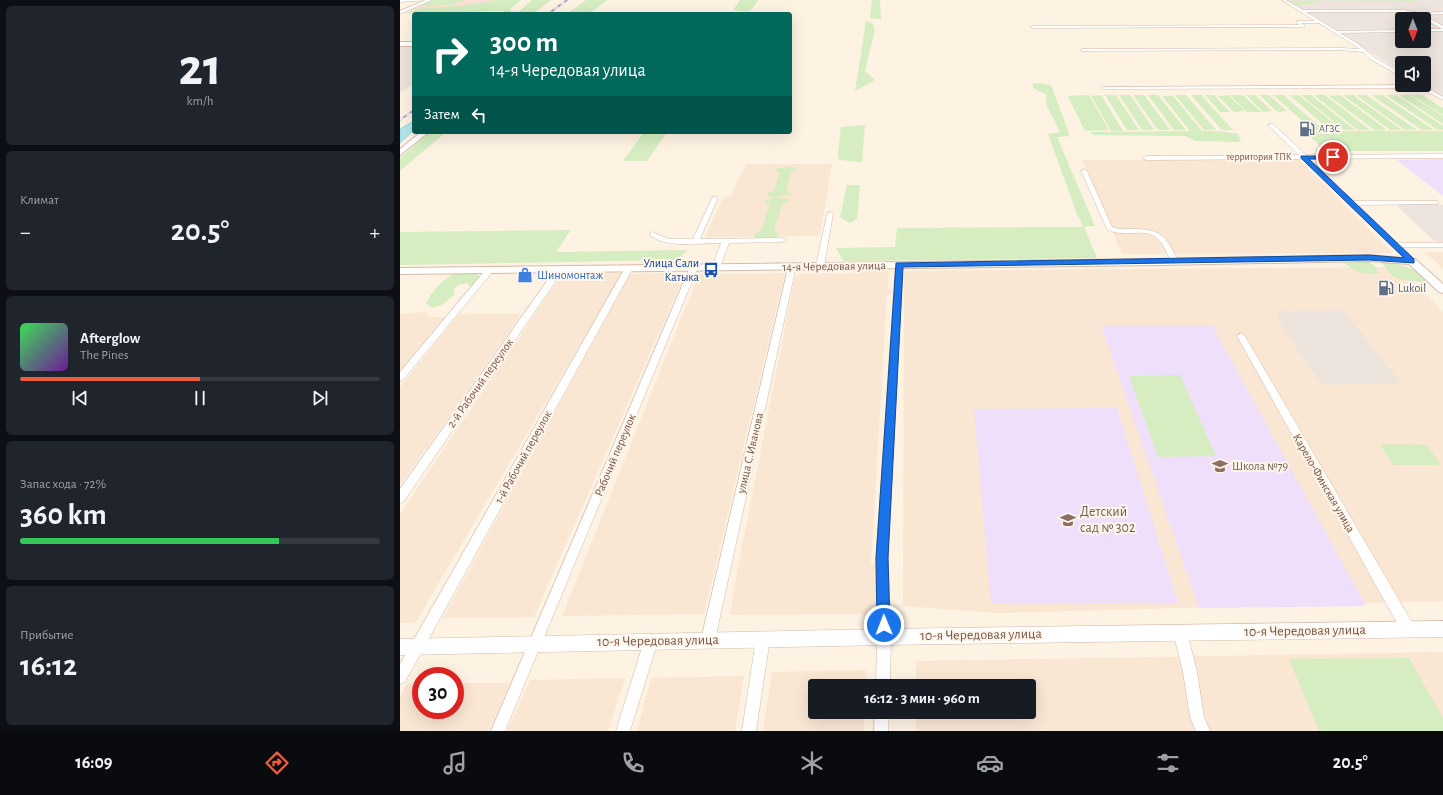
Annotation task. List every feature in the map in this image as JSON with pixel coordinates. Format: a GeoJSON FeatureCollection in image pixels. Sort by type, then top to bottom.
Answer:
{"type":"FeatureCollection","features":[{"type":"Feature","properties":{"kind":"main road"},"geometry":{"type":"LineString","coordinates":[[400,44],[412,44]]}},
{"type":"Feature","properties":{"kind":"main road"},"geometry":{"type":"LineString","coordinates":[[400,153],[423,134]]}},
{"type":"Feature","properties":{"kind":"main road","name":"14-я Чередовая улица"},"geometry":{"type":"LineString","coordinates":[[400,270],[1175,262],[1369,258],[1412,261]]}},
{"type":"Feature","properties":{"kind":"main road"},"geometry":{"type":"LineString","coordinates":[[1412,261],[1443,290]]}},
{"type":"Feature","properties":{"kind":"street"},"geometry":{"type":"LineString","coordinates":[[400,1],[430,0]]}},
{"type":"Feature","properties":{"kind":"street"},"geometry":{"type":"LineString","coordinates":[[400,13],[430,0]]}},
{"type":"Feature","properties":{"kind":"street"},"geometry":{"type":"LineString","coordinates":[[1284,0],[1395,72]]}},
{"type":"Feature","properties":{"kind":"street"},"geometry":{"type":"LineString","coordinates":[[1303,11],[1409,12]]}},
{"type":"Feature","properties":{"kind":"street"},"geometry":{"type":"LineString","coordinates":[[1431,14],[1443,13]]}},
{"type":"Feature","properties":{"kind":"street"},"geometry":{"type":"LineString","coordinates":[[1033,27],[1303,26],[1297,22],[1319,22]]}},
{"type":"Feature","properties":{"kind":"street"},"geometry":{"type":"LineString","coordinates":[[1431,22],[1443,29]]}},
{"type":"Feature","properties":{"kind":"street"},"geometry":{"type":"LineString","coordinates":[[1431,30],[1443,29]]}},
{"type":"Feature","properties":{"kind":"street"},"geometry":{"type":"LineString","coordinates":[[1335,32],[1395,31]]}},
{"type":"Feature","properties":{"kind":"street"},"geometry":{"type":"LineString","coordinates":[[1082,50],[1324,49],[1363,51]]}},
{"type":"Feature","properties":{"kind":"street"},"geometry":{"type":"LineString","coordinates":[[1103,88],[1395,86]]}},
{"type":"Feature","properties":{"kind":"street"},"geometry":{"type":"LineString","coordinates":[[1430,92],[1443,99]]}},
{"type":"Feature","properties":{"kind":"street"},"geometry":{"type":"LineString","coordinates":[[1271,125],[1412,261]]}},
{"type":"Feature","properties":{"kind":"street","name":"территория ТПК"},"geometry":{"type":"LineString","coordinates":[[1146,158],[1443,156]]}},
{"type":"Feature","properties":{"kind":"street"},"geometry":{"type":"LineString","coordinates":[[1084,171],[1109,228],[1115,231],[1150,231],[1158,234],[1164,240],[1175,262]]}},
{"type":"Feature","properties":{"kind":"street"},"geometry":{"type":"LineString","coordinates":[[696,241],[715,198]]}},
{"type":"Feature","properties":{"kind":"street"},"geometry":{"type":"LineString","coordinates":[[1351,202],[1436,202]]}},
{"type":"Feature","properties":{"kind":"street"},"geometry":{"type":"LineString","coordinates":[[820,266],[830,214]]}},
{"type":"Feature","properties":{"kind":"street"},"geometry":{"type":"LineString","coordinates":[[652,234],[669,241],[782,240]]}},
{"type":"Feature","properties":{"kind":"street"},"geometry":{"type":"LineString","coordinates":[[716,267],[726,240]]}},
{"type":"Feature","properties":{"kind":"street"},"geometry":{"type":"LineString","coordinates":[[1396,245],[1443,246]]}},
{"type":"Feature","properties":{"kind":"street"},"geometry":{"type":"LineString","coordinates":[[882,679],[884,637],[882,558],[899,265]]}},
{"type":"Feature","properties":{"kind":"street","name":"улица С.Иванова"},"geometry":{"type":"LineString","coordinates":[[708,640],[792,266]]}},
{"type":"Feature","properties":{"kind":"street","name":"Рабочий переулок"},"geometry":{"type":"LineString","coordinates":[[498,731],[694,267]]}},
{"type":"Feature","properties":{"kind":"street","name":"1-й Рабочий переулок"},"geometry":{"type":"LineString","coordinates":[[400,677],[630,268]]}},
{"type":"Feature","properties":{"kind":"street","name":"2-й Рабочий переулок"},"geometry":{"type":"LineString","coordinates":[[400,498],[560,269]]}},
{"type":"Feature","properties":{"kind":"street"},"geometry":{"type":"LineString","coordinates":[[400,378],[490,270]]}},
{"type":"Feature","properties":{"kind":"street","name":"Карело-Финская улица"},"geometry":{"type":"LineString","coordinates":[[1241,336],[1408,629]]}},
{"type":"Feature","properties":{"kind":"street","name":"10-я Чередовая улица"},"geometry":{"type":"LineString","coordinates":[[400,646],[1180,632],[1443,629]]}},
{"type":"Feature","properties":{"kind":"street"},"geometry":{"type":"LineString","coordinates":[[1180,632],[1190,672],[1197,717],[1204,731]]}},
{"type":"Feature","properties":{"kind":"street"},"geometry":{"type":"LineString","coordinates":[[749,731],[763,639]]}},
{"type":"Feature","properties":{"kind":"street"},"geometry":{"type":"LineString","coordinates":[[623,731],[651,641]]}},
{"type":"Feature","properties":{"kind":"street"},"geometry":{"type":"LineString","coordinates":[[881,731],[882,719]]}},
{"type":"Feature","properties":{"kind":"shaded area"},"geometry":{"type":"Polygon","coordinates":[[[433,0],[496,0],[408,11],[433,0]]]}},
{"type":"Feature","properties":{"kind":"shaded area"},"geometry":{"type":"Polygon","coordinates":[[[1286,0],[1443,0],[1443,97],[1431,90],[1431,56],[1395,56],[1395,68],[1286,0]]]}},
{"type":"Feature","properties":{"kind":"shaded area"},"geometry":{"type":"Polygon","coordinates":[[[400,46],[412,46],[412,85],[400,93],[400,46]]]}},
{"type":"Feature","properties":{"kind":"shaded area"},"geometry":{"type":"Polygon","coordinates":[[[1298,159],[1393,253],[1122,254],[1082,160],[1298,159]]]}},
{"type":"Feature","properties":{"kind":"shaded area"},"geometry":{"type":"Polygon","coordinates":[[[1443,159],[1443,196],[1397,160],[1443,159]]]}},
{"type":"Feature","properties":{"kind":"shaded area"},"geometry":{"type":"Polygon","coordinates":[[[746,164],[832,164],[820,236],[705,237],[724,196],[731,196],[746,164]]]}},
{"type":"Feature","properties":{"kind":"shaded area"},"geometry":{"type":"Polygon","coordinates":[[[1430,203],[1443,205],[1443,242],[1434,241],[1395,204],[1430,203]]]}},
{"type":"Feature","properties":{"kind":"shaded area"},"geometry":{"type":"Polygon","coordinates":[[[1425,252],[1443,252],[1443,269],[1425,252]]]}},
{"type":"Feature","properties":{"kind":"shaded area"},"geometry":{"type":"Polygon","coordinates":[[[1399,267],[1443,312],[1443,601],[998,613],[903,606],[904,271],[1399,267]]]}},
{"type":"Feature","properties":{"kind":"shaded area"},"geometry":{"type":"Polygon","coordinates":[[[861,270],[889,270],[888,289],[891,289],[891,294],[887,295],[871,564],[879,564],[876,614],[730,615],[738,566],[795,277],[801,274],[860,273],[861,270]]]}},
{"type":"Feature","properties":{"kind":"shaded area"},"geometry":{"type":"Polygon","coordinates":[[[622,273],[415,623],[400,623],[400,514],[562,274],[622,273]]]}},
{"type":"Feature","properties":{"kind":"shaded area"},"geometry":{"type":"Polygon","coordinates":[[[672,273],[675,276],[684,276],[534,617],[443,618],[630,274],[672,273]]]}},
{"type":"Feature","properties":{"kind":"shaded area"},"geometry":{"type":"Polygon","coordinates":[[[785,273],[704,614],[562,616],[699,274],[785,273]]]}},
{"type":"Feature","properties":{"kind":"shaded area"},"geometry":{"type":"Polygon","coordinates":[[[1343,310],[1401,383],[1322,385],[1290,339],[1277,315],[1279,311],[1343,310]]]}},
{"type":"Feature","properties":{"kind":"shaded area"},"geometry":{"type":"Polygon","coordinates":[[[426,312],[428,317],[445,317],[400,371],[400,314],[426,312]]]}},
{"type":"Feature","properties":{"kind":"shaded area"},"geometry":{"type":"Polygon","coordinates":[[[486,313],[485,314],[522,314],[400,485],[400,387],[458,315],[486,313]]]}},
{"type":"Feature","properties":{"kind":"shaded area","name":"Школа №79"},"geometry":{"type":"Polygon","coordinates":[[[1101,325],[1212,325],[1366,606],[1199,608],[1101,325]]]}},
{"type":"Feature","properties":{"kind":"shaded area","name":"Детский сад № 302"},"geometry":{"type":"Polygon","coordinates":[[[1117,408],[1178,603],[991,604],[974,409],[1117,408]]]}},
{"type":"Feature","properties":{"kind":"shaded area"},"geometry":{"type":"Polygon","coordinates":[[[1443,652],[1443,731],[916,731],[916,719],[1036,719],[1036,679],[916,679],[916,661],[1443,652]]]}},
{"type":"Feature","properties":{"kind":"shaded area"},"geometry":{"type":"Polygon","coordinates":[[[866,670],[865,679],[808,679],[808,719],[864,719],[864,731],[763,731],[772,672],[866,670]]]}},
{"type":"Feature","properties":{"kind":"shaded area"},"geometry":{"type":"Polygon","coordinates":[[[744,676],[735,731],[637,731],[651,678],[744,676]]]}},
{"type":"Feature","properties":{"kind":"shaded area"},"geometry":{"type":"Polygon","coordinates":[[[625,678],[608,731],[507,731],[530,680],[625,678]]]}},
{"type":"Feature","properties":{"kind":"shaded area"},"geometry":{"type":"Polygon","coordinates":[[[464,683],[510,683],[489,731],[400,731],[400,697],[407,684],[412,684],[412,719],[464,719],[464,683]]]}},
{"type":"Feature","properties":{"kind":"green space"},"geometry":{"type":"Polygon","coordinates":[[[433,0],[466,0],[450,5],[421,6],[433,0]]]}},
{"type":"Feature","properties":{"kind":"green space"},"geometry":{"type":"Polygon","coordinates":[[[496,0],[521,0],[509,10],[512,11],[511,12],[405,13],[421,8],[457,6],[496,0]]]}},
{"type":"Feature","properties":{"kind":"green space"},"geometry":{"type":"Polygon","coordinates":[[[532,0],[552,0],[535,12],[518,12],[532,0]]]}},
{"type":"Feature","properties":{"kind":"green space"},"geometry":{"type":"Polygon","coordinates":[[[586,0],[608,0],[591,12],[570,12],[586,0]]]}},
{"type":"Feature","properties":{"kind":"green space"},"geometry":{"type":"Polygon","coordinates":[[[740,0],[758,0],[751,10],[733,10],[740,0]]]}},
{"type":"Feature","properties":{"kind":"green space"},"geometry":{"type":"Polygon","coordinates":[[[872,0],[880,0],[881,19],[870,18],[872,0]]]}},
{"type":"Feature","properties":{"kind":"green space"},"geometry":{"type":"Polygon","coordinates":[[[1414,0],[1416,1],[1325,1],[1313,2],[1317,3],[1307,5],[1296,5],[1289,1],[1414,0]]]}},
{"type":"Feature","properties":{"kind":"green space"},"geometry":{"type":"Polygon","coordinates":[[[866,21],[872,23],[875,29],[865,71],[875,80],[855,91],[866,21]]]}},
{"type":"Feature","properties":{"kind":"green space"},"geometry":{"type":"Polygon","coordinates":[[[1039,83],[1051,85],[1070,136],[1057,137],[1095,226],[1084,227],[1097,258],[843,261],[836,248],[895,247],[897,228],[1083,227],[1048,134],[1060,132],[1047,106],[1046,94],[1034,89],[1032,84],[1039,83]]]}},
{"type":"Feature","properties":{"kind":"green space"},"geometry":{"type":"Polygon","coordinates":[[[1089,95],[1109,130],[1085,131],[1068,96],[1089,95]]]}},
{"type":"Feature","properties":{"kind":"green space"},"geometry":{"type":"Polygon","coordinates":[[[1101,95],[1123,131],[1111,131],[1091,96],[1101,95]]]}},
{"type":"Feature","properties":{"kind":"green space"},"geometry":{"type":"Polygon","coordinates":[[[1105,95],[1116,95],[1139,130],[1127,130],[1105,95]]]}},
{"type":"Feature","properties":{"kind":"green space"},"geometry":{"type":"Polygon","coordinates":[[[1119,95],[1130,95],[1154,130],[1142,130],[1119,95]]]}},
{"type":"Feature","properties":{"kind":"green space"},"geometry":{"type":"Polygon","coordinates":[[[1133,95],[1144,95],[1170,130],[1158,130],[1133,95]]]}},
{"type":"Feature","properties":{"kind":"green space"},"geometry":{"type":"Polygon","coordinates":[[[1148,95],[1158,95],[1186,130],[1174,130],[1148,95]]]}},
{"type":"Feature","properties":{"kind":"green space"},"geometry":{"type":"Polygon","coordinates":[[[1175,95],[1186,95],[1216,130],[1204,130],[1175,95]]]}},
{"type":"Feature","properties":{"kind":"green space"},"geometry":{"type":"Polygon","coordinates":[[[1191,95],[1201,95],[1233,130],[1222,130],[1191,95]]]}},
{"type":"Feature","properties":{"kind":"green space"},"geometry":{"type":"Polygon","coordinates":[[[1205,95],[1214,95],[1230,112],[1220,112],[1205,95]]]}},
{"type":"Feature","properties":{"kind":"green space"},"geometry":{"type":"Polygon","coordinates":[[[1228,95],[1245,111],[1234,112],[1218,96],[1228,95]]]}},
{"type":"Feature","properties":{"kind":"green space"},"geometry":{"type":"Polygon","coordinates":[[[1230,95],[1243,95],[1261,112],[1247,112],[1230,95]]]}},
{"type":"Feature","properties":{"kind":"green space"},"geometry":{"type":"Polygon","coordinates":[[[1246,95],[1255,95],[1272,111],[1263,112],[1246,95]]]}},
{"type":"Feature","properties":{"kind":"green space"},"geometry":{"type":"Polygon","coordinates":[[[1260,95],[1269,95],[1287,111],[1277,112],[1260,95]]]}},
{"type":"Feature","properties":{"kind":"green space"},"geometry":{"type":"Polygon","coordinates":[[[1273,95],[1283,95],[1324,130],[1313,130],[1273,95]]]}},
{"type":"Feature","properties":{"kind":"green space"},"geometry":{"type":"Polygon","coordinates":[[[1289,95],[1299,95],[1342,130],[1330,130],[1289,95]]]}},
{"type":"Feature","properties":{"kind":"green space"},"geometry":{"type":"Polygon","coordinates":[[[1301,95],[1311,95],[1355,130],[1344,130],[1301,95]]]}},
{"type":"Feature","properties":{"kind":"green space"},"geometry":{"type":"Polygon","coordinates":[[[1314,95],[1325,95],[1370,130],[1358,130],[1314,95]]]}},
{"type":"Feature","properties":{"kind":"green space"},"geometry":{"type":"Polygon","coordinates":[[[1340,95],[1387,130],[1376,131],[1329,96],[1340,95]]]}},
{"type":"Feature","properties":{"kind":"green space"},"geometry":{"type":"Polygon","coordinates":[[[1343,95],[1353,95],[1402,130],[1390,130],[1343,95]]]}},
{"type":"Feature","properties":{"kind":"green space"},"geometry":{"type":"Polygon","coordinates":[[[1356,95],[1366,95],[1417,130],[1405,130],[1356,95]]]}},
{"type":"Feature","properties":{"kind":"green space"},"geometry":{"type":"Polygon","coordinates":[[[1371,95],[1382,95],[1434,130],[1422,130],[1371,95]]]}},
{"type":"Feature","properties":{"kind":"green space"},"geometry":{"type":"Polygon","coordinates":[[[1386,95],[1396,95],[1443,126],[1443,130],[1438,130],[1386,95]]]}},
{"type":"Feature","properties":{"kind":"green space"},"geometry":{"type":"Polygon","coordinates":[[[1399,95],[1409,95],[1443,116],[1443,124],[1399,95]]]}},
{"type":"Feature","properties":{"kind":"green space"},"geometry":{"type":"Polygon","coordinates":[[[1411,95],[1422,95],[1443,108],[1443,115],[1411,95]]]}},
{"type":"Feature","properties":{"kind":"green space"},"geometry":{"type":"Polygon","coordinates":[[[1162,96],[1173,96],[1202,131],[1220,131],[1238,134],[1241,142],[1196,141],[1185,136],[1093,135],[1090,132],[1190,131],[1162,96]]]}},
{"type":"Feature","properties":{"kind":"green space"},"geometry":{"type":"Polygon","coordinates":[[[865,125],[862,162],[839,160],[838,154],[841,127],[865,125]]]}},
{"type":"Feature","properties":{"kind":"green space"},"geometry":{"type":"Polygon","coordinates":[[[1314,131],[1443,131],[1443,151],[1333,151],[1320,146],[1307,133],[1314,131]]]}},
{"type":"Feature","properties":{"kind":"green space"},"geometry":{"type":"Polygon","coordinates":[[[428,134],[444,134],[400,171],[400,158],[428,134]]]}},
{"type":"Feature","properties":{"kind":"green space"},"geometry":{"type":"Polygon","coordinates":[[[643,134],[666,134],[647,161],[623,161],[643,134]]]}},
{"type":"Feature","properties":{"kind":"green space"},"geometry":{"type":"Polygon","coordinates":[[[793,167],[798,170],[791,172],[786,190],[791,194],[780,196],[778,198],[787,199],[789,201],[782,204],[774,231],[779,234],[774,238],[755,238],[753,234],[761,231],[770,204],[765,203],[765,200],[772,199],[773,196],[769,196],[767,193],[774,191],[780,172],[776,172],[776,169],[793,167]]]}},
{"type":"Feature","properties":{"kind":"green space"},"geometry":{"type":"Polygon","coordinates":[[[847,185],[860,185],[857,219],[850,223],[840,217],[847,185]]]}},
{"type":"Feature","properties":{"kind":"green space"},"geometry":{"type":"Polygon","coordinates":[[[571,230],[556,252],[688,250],[677,260],[400,265],[400,232],[571,230]]]}},
{"type":"Feature","properties":{"kind":"green space"},"geometry":{"type":"Polygon","coordinates":[[[1368,261],[1376,267],[1378,273],[1368,274],[1359,272],[1343,262],[1368,261]]]}},
{"type":"Feature","properties":{"kind":"green space"},"geometry":{"type":"Polygon","coordinates":[[[1381,262],[1395,264],[1414,270],[1430,282],[1427,283],[1398,279],[1392,275],[1381,262]]]}},
{"type":"Feature","properties":{"kind":"green space"},"geometry":{"type":"Polygon","coordinates":[[[454,274],[477,274],[481,278],[473,286],[469,286],[468,283],[460,284],[453,289],[455,294],[442,305],[432,308],[426,303],[429,298],[442,282],[454,274]]]}},
{"type":"Feature","properties":{"kind":"green space"},"geometry":{"type":"Polygon","coordinates":[[[1180,375],[1216,456],[1158,457],[1129,376],[1180,375]]]}},
{"type":"Feature","properties":{"kind":"green space"},"geometry":{"type":"Polygon","coordinates":[[[1382,444],[1425,445],[1440,463],[1439,465],[1395,465],[1392,463],[1381,446],[1382,444]]]}},
{"type":"Feature","properties":{"kind":"green space"},"geometry":{"type":"Polygon","coordinates":[[[1409,658],[1443,718],[1443,731],[1319,731],[1289,659],[1409,658]]]}},
{"type":"Feature","properties":{"kind":"water"},"geometry":{"type":"Polygon","coordinates":[[[412,122],[412,132],[400,143],[400,129],[412,122]]]}},
{"type":"Feature","properties":{"kind":"railway"},"geometry":{"type":"LineString","coordinates":[[551,12],[567,0]]}},
{"type":"Feature","properties":{"kind":"railway"},"geometry":{"type":"LineString","coordinates":[[400,120],[412,111]]}},
{"type":"Feature","properties":{"kind":"place","name":"АГЗС"},"geometry":{"type":"Point","coordinates":[1307,129]}},
{"type":"Feature","properties":{"kind":"place","name":"Улица Сали Катыка"},"geometry":{"type":"Point","coordinates":[711,270]}},
{"type":"Feature","properties":{"kind":"place","name":"Шиномонтаж"},"geometry":{"type":"Point","coordinates":[525,275]}},
{"type":"Feature","properties":{"kind":"place","name":"Lukoil"},"geometry":{"type":"Point","coordinates":[1386,288]}},
{"type":"Feature","properties":{"kind":"place","name":"Школа №79"},"geometry":{"type":"Point","coordinates":[1220,466]}},
{"type":"Feature","properties":{"kind":"place","name":"Детский сад № 302"},"geometry":{"type":"Point","coordinates":[1068,520]}},
{"type":"Feature","properties":{"kind":"route"},"geometry":{"type":"LineString","coordinates":[[884,625],[882,558],[899,265],[1369,258],[1412,261],[1303,157],[1333,157]]}}]}
